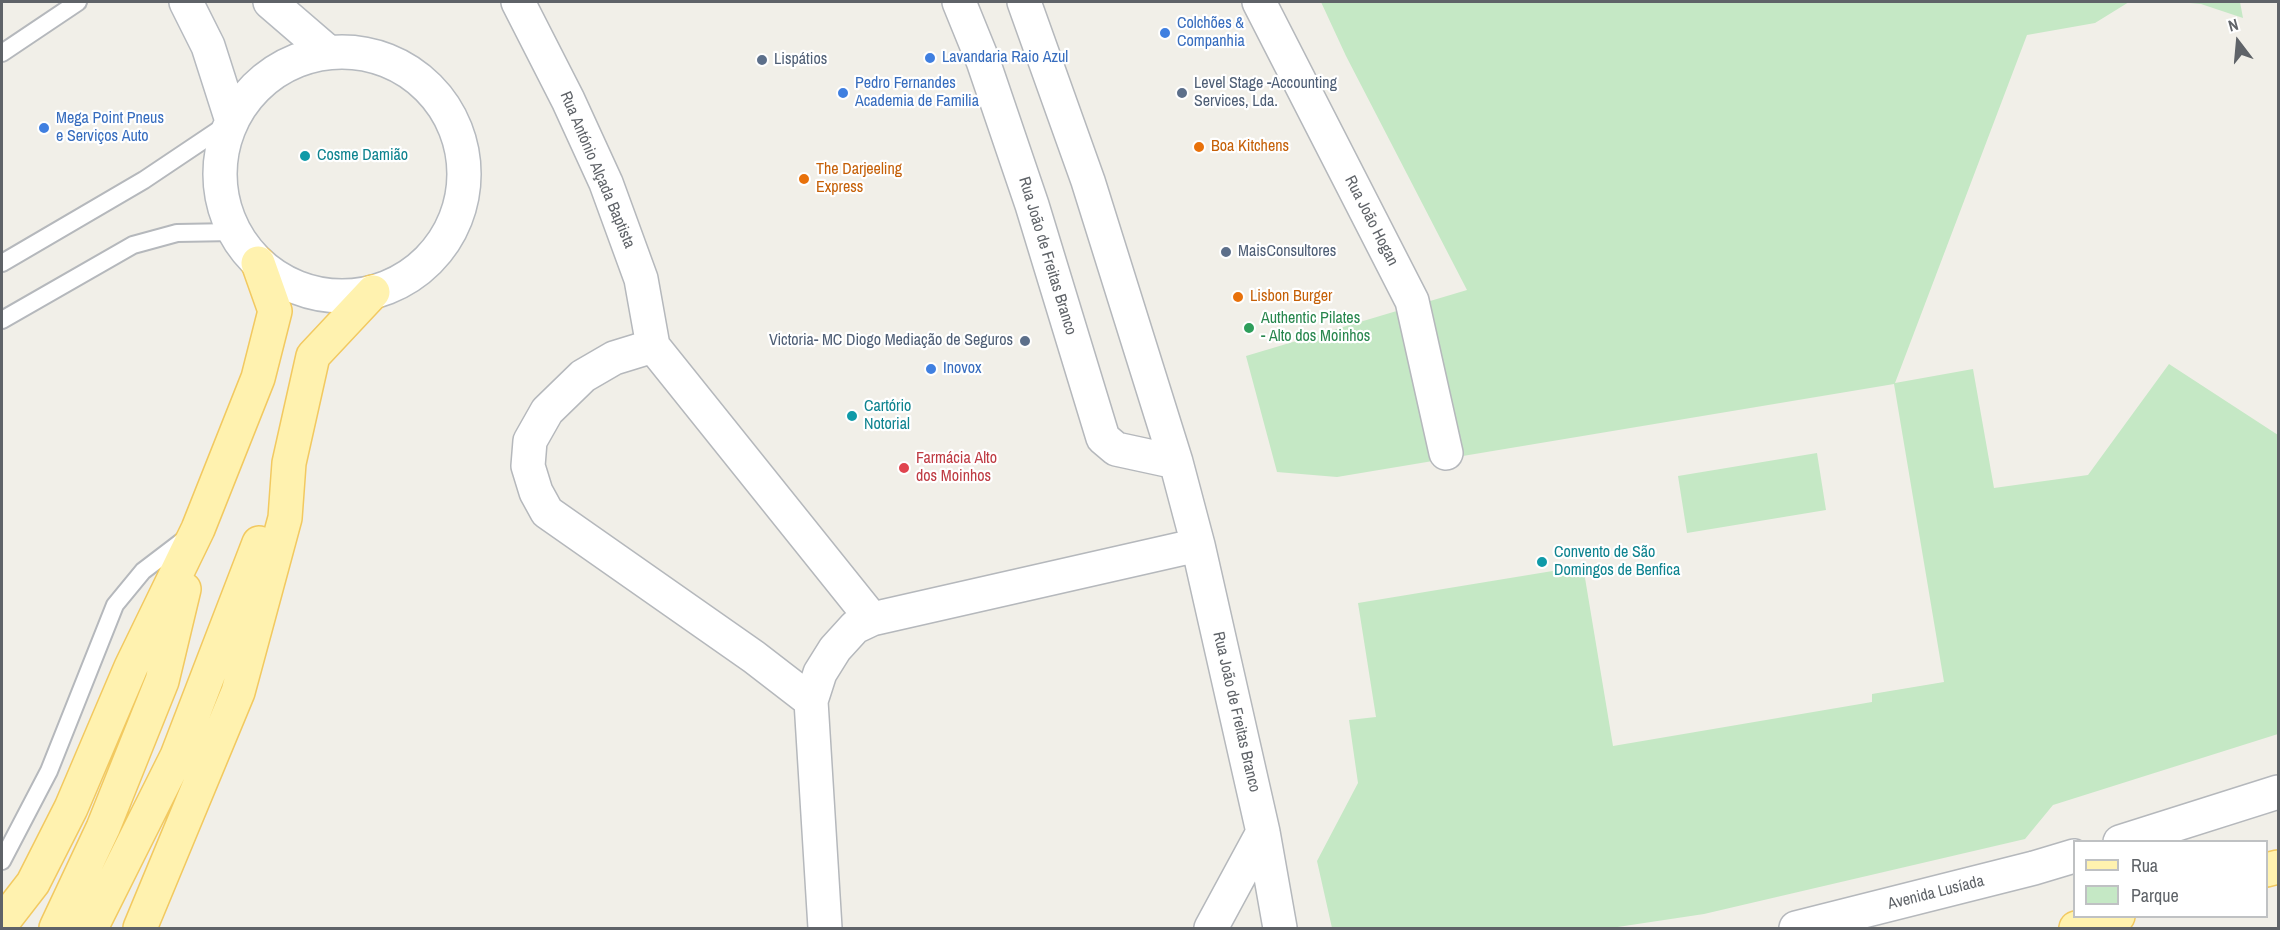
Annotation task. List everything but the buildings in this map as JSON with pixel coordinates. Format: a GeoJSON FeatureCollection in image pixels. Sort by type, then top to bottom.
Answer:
{"type":"FeatureCollection","features":[{"type":"Feature","properties":{"kind":"main road"},"geometry":{"type":"LineString","coordinates":[[2,923],[33,883],[66,817],[131,667],[198,530],[258,378],[275,311],[258,263]]}},
{"type":"Feature","properties":{"kind":"main road"},"geometry":{"type":"LineString","coordinates":[[140,928],[238,692],[285,518],[290,463],[313,356],[373,292]]}},
{"type":"Feature","properties":{"kind":"main road"},"geometry":{"type":"LineString","coordinates":[[71,921],[177,756],[290,463]]}},
{"type":"Feature","properties":{"kind":"main road"},"geometry":{"type":"LineString","coordinates":[[71,921],[103,828],[162,681],[198,530]]}},
{"type":"Feature","properties":{"kind":"main road"},"geometry":{"type":"LineString","coordinates":[[2076,928],[2111,918]]}},
{"type":"Feature","properties":{"kind":"street"},"geometry":{"type":"LineString","coordinates":[[186,2],[208,46],[232,121]]}},
{"type":"Feature","properties":{"kind":"street"},"geometry":{"type":"LineString","coordinates":[[270,2],[328,52]]}},
{"type":"Feature","properties":{"kind":"street","name":"Rua António Alçada Baptista"},"geometry":{"type":"LineString","coordinates":[[518,2],[568,100],[609,193],[641,279],[653,346]]}},
{"type":"Feature","properties":{"kind":"street","name":"Rua João de Freitas Branco"},"geometry":{"type":"LineString","coordinates":[[959,2],[983,61],[1032,205],[1103,438],[1116,449],[1176,462]]}},
{"type":"Feature","properties":{"kind":"street","name":"Rua João de Freitas Branco"},"geometry":{"type":"LineString","coordinates":[[1024,2],[1088,181],[1176,462],[1198,545],[1263,832],[1280,928]]}},
{"type":"Feature","properties":{"kind":"street","name":"Rua João Hogan"},"geometry":{"type":"LineString","coordinates":[[1259,2],[1412,301],[1446,453]]}},
{"type":"Feature","properties":{"kind":"street"},"geometry":{"type":"LineString","coordinates":[[328,52],[369,54],[407,70],[438,96],[458,131],[462,151],[465,172],[459,212],[440,248],[410,276],[373,292],[332,296],[292,286],[258,263],[234,232],[221,195],[221,155],[232,121],[248,94],[274,72],[300,59],[328,52]]}},
{"type":"Feature","properties":{"kind":"street"},"geometry":{"type":"LineString","coordinates":[[811,701],[754,657],[548,512],[536,492],[528,466],[530,441],[547,411],[583,376],[614,358],[653,346],[872,619]]}},
{"type":"Feature","properties":{"kind":"street"},"geometry":{"type":"LineString","coordinates":[[825,928],[811,701],[820,673],[835,649],[855,627],[872,619],[1198,545]]}},
{"type":"Feature","properties":{"kind":"street"},"geometry":{"type":"LineString","coordinates":[[2126,840],[2278,792]]}},
{"type":"Feature","properties":{"kind":"street"},"geometry":{"type":"LineString","coordinates":[[1211,928],[1263,832]]}},
{"type":"Feature","properties":{"kind":"street","name":"Avenida Lusíada"},"geometry":{"type":"LineString","coordinates":[[1796,928],[2073,856]]}},
{"type":"Feature","properties":{"kind":"lane"},"geometry":{"type":"LineString","coordinates":[[2,53],[78,2]]}},
{"type":"Feature","properties":{"kind":"lane"},"geometry":{"type":"LineString","coordinates":[[2,263],[144,180],[232,121]]}},
{"type":"Feature","properties":{"kind":"lane"},"geometry":{"type":"LineString","coordinates":[[2,320],[133,245],[177,233],[234,232]]}},
{"type":"Feature","properties":{"kind":"lane"},"geometry":{"type":"LineString","coordinates":[[2,251],[27,248]]}},
{"type":"Feature","properties":{"kind":"lane"},"geometry":{"type":"LineString","coordinates":[[2,861],[49,771],[115,605],[143,571],[198,530]]}},
{"type":"Feature","properties":{"kind":"green space"},"geometry":{"type":"Polygon","coordinates":[[[1321,2],[2129,2],[2095,23],[2027,35],[1895,383],[1973,369],[1994,488],[2088,475],[2169,364],[2278,435],[2278,734],[2053,805],[2025,839],[1704,914],[1611,928],[1332,928],[1317,861],[1358,783],[1349,720],[1376,717],[1358,603],[1583,566],[1613,746],[1872,702],[1872,694],[1944,682],[1894,384],[1337,477],[1277,472],[1246,356],[1467,290],[1346,56],[1321,2]]]}},
{"type":"Feature","properties":{"kind":"green space"},"geometry":{"type":"Polygon","coordinates":[[[2179,2],[2240,2],[2243,18],[2201,4],[2179,2]]]}},
{"type":"Feature","properties":{"kind":"green space"},"geometry":{"type":"Polygon","coordinates":[[[1817,453],[1826,510],[1687,533],[1678,476],[1817,453]]]}},
{"type":"Feature","properties":{"kind":"place","name":"Colchões & Companhia"},"geometry":{"type":"Point","coordinates":[1165,33]}},
{"type":"Feature","properties":{"kind":"place","name":"Lavandaria Raio Azul"},"geometry":{"type":"Point","coordinates":[930,58]}},
{"type":"Feature","properties":{"kind":"place","name":"Lispátios"},"geometry":{"type":"Point","coordinates":[762,60]}},
{"type":"Feature","properties":{"kind":"place","name":"Pedro Fernandes Academia de Familia"},"geometry":{"type":"Point","coordinates":[843,93]}},
{"type":"Feature","properties":{"kind":"place","name":"Level Stage -Accounting Services, Lda."},"geometry":{"type":"Point","coordinates":[1182,93]}},
{"type":"Feature","properties":{"kind":"place","name":"Mega Point Pneus e Serviços Auto"},"geometry":{"type":"Point","coordinates":[44,128]}},
{"type":"Feature","properties":{"kind":"place","name":"Boa Kitchens"},"geometry":{"type":"Point","coordinates":[1199,147]}},
{"type":"Feature","properties":{"kind":"place","name":"Cosme Damião"},"geometry":{"type":"Point","coordinates":[305,156]}},
{"type":"Feature","properties":{"kind":"place","name":"The Darjeeling Express"},"geometry":{"type":"Point","coordinates":[804,179]}},
{"type":"Feature","properties":{"kind":"place","name":"MaisConsultores"},"geometry":{"type":"Point","coordinates":[1226,252]}},
{"type":"Feature","properties":{"kind":"place","name":"Lisbon Burger"},"geometry":{"type":"Point","coordinates":[1238,297]}},
{"type":"Feature","properties":{"kind":"place","name":"Authentic Pilates - Alto dos Moinhos"},"geometry":{"type":"Point","coordinates":[1249,328]}},
{"type":"Feature","properties":{"kind":"place","name":"Victoria- MC Diogo Mediação de Seguros"},"geometry":{"type":"Point","coordinates":[1025,341]}},
{"type":"Feature","properties":{"kind":"place","name":"Inovox"},"geometry":{"type":"Point","coordinates":[931,369]}},
{"type":"Feature","properties":{"kind":"place","name":"Cartório Notorial"},"geometry":{"type":"Point","coordinates":[852,416]}},
{"type":"Feature","properties":{"kind":"place","name":"Farmácia Alto dos Moinhos"},"geometry":{"type":"Point","coordinates":[904,468]}},
{"type":"Feature","properties":{"kind":"place","name":"Convento de São Domingos de Benfica"},"geometry":{"type":"Point","coordinates":[1542,562]}}]}
